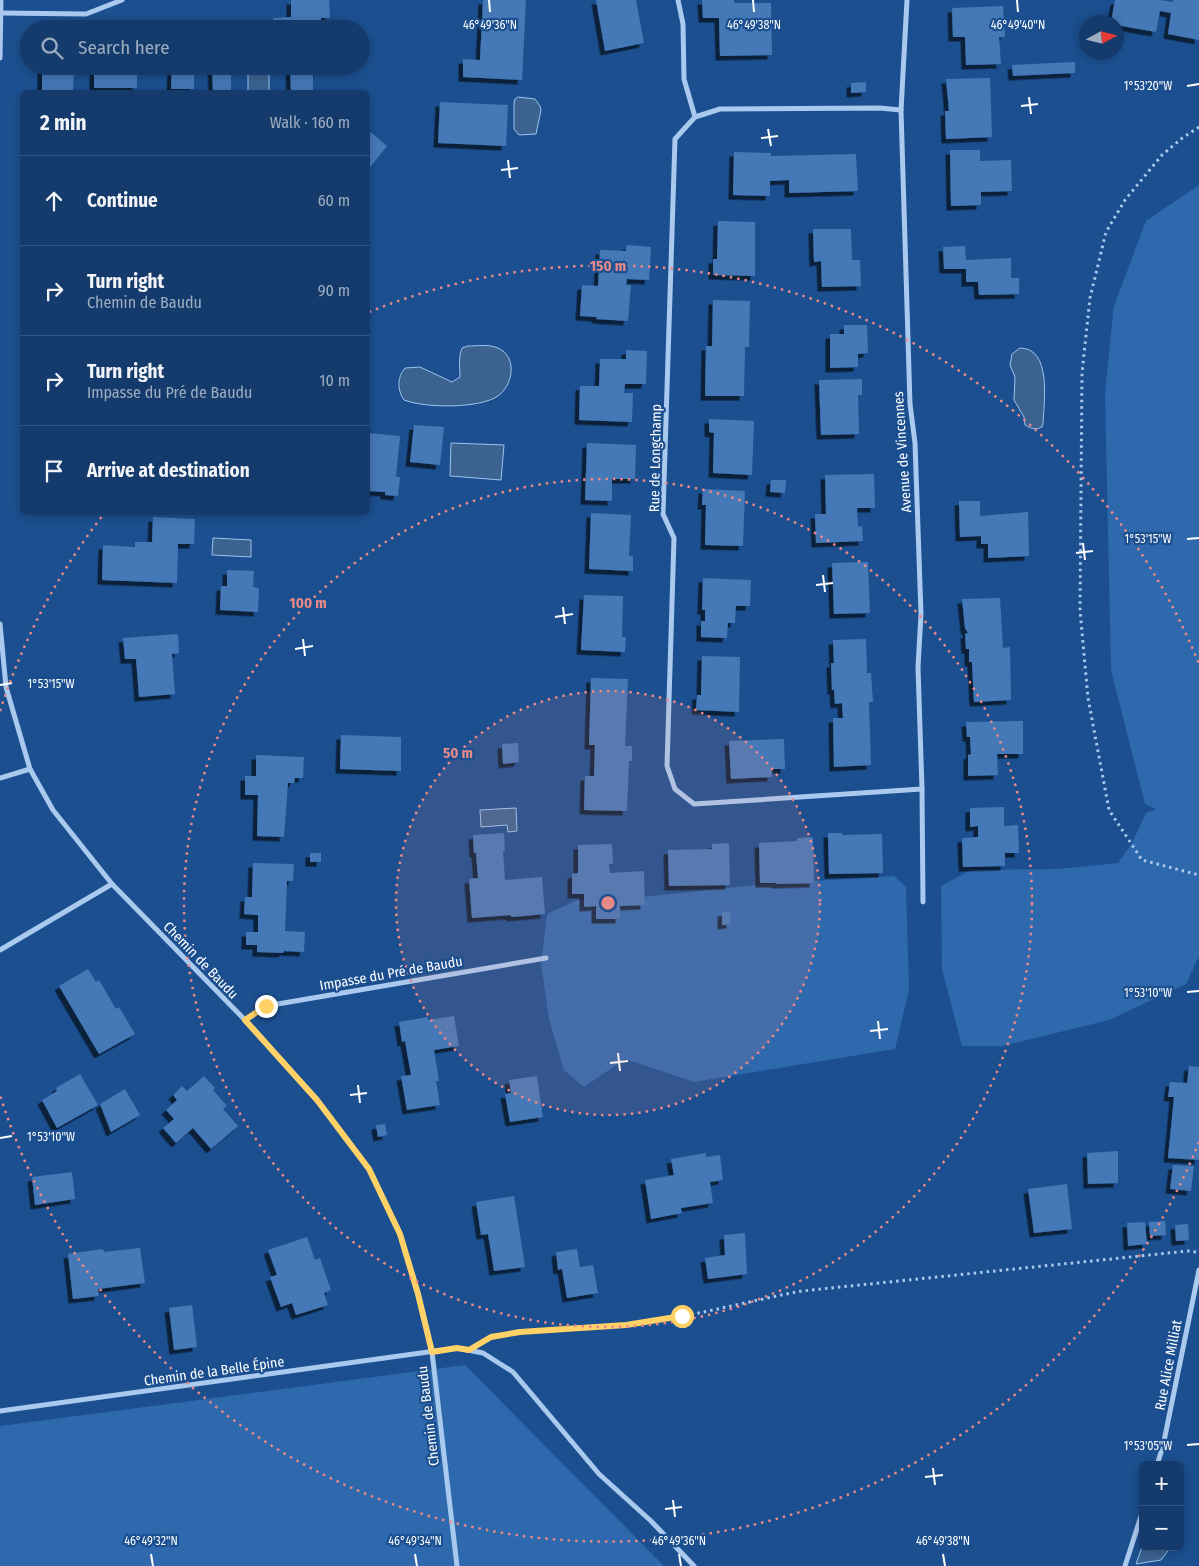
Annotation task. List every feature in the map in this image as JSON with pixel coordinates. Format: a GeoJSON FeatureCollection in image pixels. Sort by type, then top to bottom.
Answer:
{"type":"FeatureCollection","features":[{"type":"Feature","properties":{"kind":"street"},"geometry":{"type":"LineString","coordinates":[[0,58],[1,0]]}},
{"type":"Feature","properties":{"kind":"street"},"geometry":{"type":"LineString","coordinates":[[1,13],[86,14],[122,0]]}},
{"type":"Feature","properties":{"kind":"street"},"geometry":{"type":"LineString","coordinates":[[678,0],[683,24],[684,80],[695,117]]}},
{"type":"Feature","properties":{"kind":"street","name":"Avenue de Vincennes"},"geometry":{"type":"LineString","coordinates":[[907,0],[901,110],[910,404],[915,443],[921,614],[918,667],[923,902]]}},
{"type":"Feature","properties":{"kind":"street","name":"Rue de Longchamp"},"geometry":{"type":"LineString","coordinates":[[901,110],[880,108],[720,109],[695,117],[675,139],[663,514],[674,538],[667,766],[675,789],[694,804],[922,789]]}},
{"type":"Feature","properties":{"kind":"street","name":"Chemin de Baudu"},"geometry":{"type":"LineString","coordinates":[[0,624],[6,687],[30,769],[52,810],[112,884],[245,1020],[317,1100],[369,1169],[400,1234],[418,1294],[432,1352],[457,1566]]}},
{"type":"Feature","properties":{"kind":"street"},"geometry":{"type":"LineString","coordinates":[[0,778],[30,769]]}},
{"type":"Feature","properties":{"kind":"street"},"geometry":{"type":"LineString","coordinates":[[0,950],[112,884]]}},
{"type":"Feature","properties":{"kind":"street","name":"Impasse du Pré de Baudu"},"geometry":{"type":"LineString","coordinates":[[245,1020],[266,1006],[546,958]]}},
{"type":"Feature","properties":{"kind":"street","name":"Rue Alice Milliat"},"geometry":{"type":"LineString","coordinates":[[1158,1461],[1163,1446],[1199,1270]]}},
{"type":"Feature","properties":{"kind":"street","name":"Chemin de la Belle Épine"},"geometry":{"type":"LineString","coordinates":[[0,1411],[457,1348],[469,1350]]}},
{"type":"Feature","properties":{"kind":"street"},"geometry":{"type":"LineString","coordinates":[[469,1350],[483,1353],[513,1372],[599,1474],[651,1521],[694,1566]]}},
{"type":"Feature","properties":{"kind":"street"},"geometry":{"type":"LineString","coordinates":[[1125,1566],[1139,1522]]}},
{"type":"Feature","properties":{"kind":"path"},"geometry":{"type":"LineString","coordinates":[[1199,127],[1181,138],[1162,155],[1125,200],[1106,232],[1090,298],[1082,373],[1080,610],[1088,698],[1109,810],[1142,860],[1199,875]]}},
{"type":"Feature","properties":{"kind":"path"},"geometry":{"type":"LineString","coordinates":[[469,1350],[498,1335],[626,1325],[682,1316],[802,1291],[1188,1251],[1199,1252]]}},
{"type":"Feature","properties":{"kind":"shaded area"},"geometry":{"type":"Polygon","coordinates":[[[248,75],[269,75],[269,90],[248,90],[248,75]]]}},
{"type":"Feature","properties":{"kind":"shaded area"},"geometry":{"type":"Polygon","coordinates":[[[518,97],[535,99],[540,106],[541,110],[536,134],[519,135],[514,129],[514,103],[518,97]]]}},
{"type":"Feature","properties":{"kind":"shaded area"},"geometry":{"type":"Polygon","coordinates":[[[1199,185],[1199,956],[1186,984],[1109,1020],[1003,1046],[962,1046],[942,969],[941,886],[971,870],[1058,869],[1118,863],[1132,843],[1146,813],[1156,809],[1145,804],[1111,670],[1105,392],[1114,306],[1146,221],[1199,185]]]}},
{"type":"Feature","properties":{"kind":"shaded area"},"geometry":{"type":"Polygon","coordinates":[[[468,346],[498,348],[509,358],[511,364],[510,378],[498,396],[478,403],[451,406],[424,405],[404,400],[399,384],[400,375],[405,368],[420,367],[452,382],[460,377],[459,362],[462,348],[468,346]]]}},
{"type":"Feature","properties":{"kind":"shaded area"},"geometry":{"type":"Polygon","coordinates":[[[1020,348],[1030,350],[1042,366],[1045,390],[1044,414],[1042,427],[1038,429],[1025,425],[1024,417],[1014,400],[1015,377],[1010,365],[1012,354],[1020,348]]]}},
{"type":"Feature","properties":{"kind":"shaded area"},"geometry":{"type":"Polygon","coordinates":[[[451,443],[504,445],[501,480],[450,476],[451,443]]]}},
{"type":"Feature","properties":{"kind":"shaded area"},"geometry":{"type":"Polygon","coordinates":[[[213,538],[251,540],[251,557],[212,555],[213,538]]]}},
{"type":"Feature","properties":{"kind":"shaded area"},"geometry":{"type":"Polygon","coordinates":[[[516,808],[517,831],[508,832],[507,825],[481,827],[480,810],[516,808]]]}},
{"type":"Feature","properties":{"kind":"shaded area"},"geometry":{"type":"Polygon","coordinates":[[[894,876],[906,887],[909,990],[895,1049],[694,1082],[625,1059],[584,1087],[564,1070],[549,1019],[541,964],[547,914],[577,900],[624,899],[765,884],[894,876]]]}},
{"type":"Feature","properties":{"kind":"shaded area"},"geometry":{"type":"Polygon","coordinates":[[[465,1365],[664,1566],[0,1566],[0,1426],[465,1365]]]}},
{"type":"Feature","properties":{"kind":"shaded area"},"geometry":{"type":"Polygon","coordinates":[[[1141,1551],[1168,1551],[1161,1560],[1136,1564],[1141,1551]]]}},
{"type":"Feature","properties":{"kind":"building"},"geometry":{"type":"Polygon","coordinates":[[[291,0],[329,0],[330,18],[321,18],[321,20],[273,20],[273,18],[291,17],[291,0]]]}},
{"type":"Feature","properties":{"kind":"building"},"geometry":{"type":"Polygon","coordinates":[[[483,0],[526,0],[522,80],[463,77],[463,59],[480,60],[483,0]]]}},
{"type":"Feature","properties":{"kind":"building"},"geometry":{"type":"Polygon","coordinates":[[[596,0],[636,0],[644,43],[605,51],[596,0]]]}},
{"type":"Feature","properties":{"kind":"building"},"geometry":{"type":"Polygon","coordinates":[[[702,0],[734,0],[734,3],[771,3],[772,55],[720,56],[719,18],[703,18],[702,0]]]}},
{"type":"Feature","properties":{"kind":"building"},"geometry":{"type":"Polygon","coordinates":[[[1115,0],[1160,0],[1173,2],[1173,0],[1199,0],[1199,40],[1168,34],[1171,13],[1160,11],[1156,32],[1124,26],[1124,15],[1112,15],[1115,0]]]}},
{"type":"Feature","properties":{"kind":"building"},"geometry":{"type":"Polygon","coordinates":[[[1003,6],[1005,37],[999,37],[1001,64],[966,65],[965,37],[953,37],[952,8],[1003,6]]]}},
{"type":"Feature","properties":{"kind":"building"},"geometry":{"type":"Polygon","coordinates":[[[1075,62],[1075,73],[1013,76],[1012,65],[1075,62]]]}},
{"type":"Feature","properties":{"kind":"building"},"geometry":{"type":"Polygon","coordinates":[[[42,75],[74,75],[73,90],[42,90],[42,75]]]}},
{"type":"Feature","properties":{"kind":"building"},"geometry":{"type":"Polygon","coordinates":[[[94,75],[137,75],[137,88],[94,88],[94,75]]]}},
{"type":"Feature","properties":{"kind":"building"},"geometry":{"type":"Polygon","coordinates":[[[172,75],[194,75],[194,89],[171,89],[172,75]]]}},
{"type":"Feature","properties":{"kind":"building"},"geometry":{"type":"Polygon","coordinates":[[[212,75],[231,75],[231,90],[213,90],[212,75]]]}},
{"type":"Feature","properties":{"kind":"building"},"geometry":{"type":"Polygon","coordinates":[[[290,75],[313,75],[313,90],[291,90],[290,75]]]}},
{"type":"Feature","properties":{"kind":"building"},"geometry":{"type":"Polygon","coordinates":[[[990,78],[992,137],[946,139],[945,111],[949,111],[946,79],[990,78]]]}},
{"type":"Feature","properties":{"kind":"building"},"geometry":{"type":"Polygon","coordinates":[[[866,82],[866,92],[851,93],[851,83],[866,82]]]}},
{"type":"Feature","properties":{"kind":"building"},"geometry":{"type":"Polygon","coordinates":[[[440,102],[508,105],[506,146],[438,143],[440,102]]]}},
{"type":"Feature","properties":{"kind":"building"},"geometry":{"type":"Polygon","coordinates":[[[370,132],[387,146],[370,167],[370,132]]]}},
{"type":"Feature","properties":{"kind":"building"},"geometry":{"type":"Polygon","coordinates":[[[950,150],[980,150],[980,161],[1011,160],[1012,191],[981,192],[981,205],[951,206],[950,150]]]}},
{"type":"Feature","properties":{"kind":"building"},"geometry":{"type":"Polygon","coordinates":[[[734,152],[771,153],[771,156],[856,154],[858,191],[789,193],[789,180],[770,181],[770,196],[733,195],[734,152]]]}},
{"type":"Feature","properties":{"kind":"building"},"geometry":{"type":"Polygon","coordinates":[[[718,221],[755,222],[755,276],[713,275],[713,259],[717,259],[718,221]]]}},
{"type":"Feature","properties":{"kind":"building"},"geometry":{"type":"Polygon","coordinates":[[[813,229],[851,229],[852,260],[860,260],[861,286],[822,287],[821,261],[814,262],[813,229]]]}},
{"type":"Feature","properties":{"kind":"building"},"geometry":{"type":"Polygon","coordinates":[[[627,245],[651,247],[649,280],[627,279],[626,285],[631,285],[628,321],[580,316],[582,285],[598,286],[600,250],[626,251],[627,245]]]}},
{"type":"Feature","properties":{"kind":"building"},"geometry":{"type":"Polygon","coordinates":[[[965,246],[966,260],[1011,258],[1011,278],[1019,278],[1019,294],[979,295],[978,282],[966,282],[966,269],[944,269],[943,247],[965,246]]]}},
{"type":"Feature","properties":{"kind":"building"},"geometry":{"type":"Polygon","coordinates":[[[713,300],[750,301],[749,347],[745,347],[744,396],[705,396],[706,346],[712,346],[713,300]]]}},
{"type":"Feature","properties":{"kind":"building"},"geometry":{"type":"Polygon","coordinates":[[[844,325],[867,325],[868,353],[858,354],[858,367],[830,368],[830,334],[844,334],[844,325]]]}},
{"type":"Feature","properties":{"kind":"building"},"geometry":{"type":"Polygon","coordinates":[[[626,350],[647,351],[646,384],[625,384],[624,393],[633,393],[632,422],[579,420],[580,386],[599,386],[600,359],[626,359],[626,350]]]}},
{"type":"Feature","properties":{"kind":"building"},"geometry":{"type":"Polygon","coordinates":[[[862,379],[862,395],[858,395],[859,434],[821,435],[819,380],[862,379]]]}},
{"type":"Feature","properties":{"kind":"building"},"geometry":{"type":"Polygon","coordinates":[[[709,419],[754,421],[752,475],[713,473],[714,433],[709,432],[709,419]]]}},
{"type":"Feature","properties":{"kind":"building"},"geometry":{"type":"Polygon","coordinates":[[[414,425],[444,427],[440,465],[410,462],[414,425]]]}},
{"type":"Feature","properties":{"kind":"building"},"geometry":{"type":"Polygon","coordinates":[[[370,433],[400,436],[396,477],[400,477],[398,496],[385,495],[385,492],[370,491],[370,433]]]}},
{"type":"Feature","properties":{"kind":"building"},"geometry":{"type":"Polygon","coordinates":[[[587,443],[636,445],[635,479],[612,479],[612,501],[585,500],[587,443]]]}},
{"type":"Feature","properties":{"kind":"building"},"geometry":{"type":"Polygon","coordinates":[[[874,474],[875,508],[857,508],[858,527],[862,526],[863,541],[816,543],[815,514],[826,514],[825,475],[874,474]]]}},
{"type":"Feature","properties":{"kind":"building"},"geometry":{"type":"Polygon","coordinates":[[[771,480],[786,480],[785,493],[770,492],[771,480]]]}},
{"type":"Feature","properties":{"kind":"building"},"geometry":{"type":"Polygon","coordinates":[[[703,489],[745,491],[743,546],[705,545],[706,505],[702,505],[703,489]]]}},
{"type":"Feature","properties":{"kind":"building"},"geometry":{"type":"Polygon","coordinates":[[[959,501],[980,501],[980,516],[1028,512],[1029,556],[988,558],[988,544],[981,544],[981,536],[960,537],[959,501]]]}},
{"type":"Feature","properties":{"kind":"building"},"geometry":{"type":"Polygon","coordinates":[[[591,513],[631,515],[629,556],[633,556],[633,571],[589,569],[591,513]]]}},
{"type":"Feature","properties":{"kind":"building"},"geometry":{"type":"Polygon","coordinates":[[[153,517],[195,519],[194,544],[178,544],[177,583],[102,580],[103,545],[135,547],[135,542],[152,542],[153,517]]]}},
{"type":"Feature","properties":{"kind":"building"},"geometry":{"type":"Polygon","coordinates":[[[868,562],[870,613],[834,614],[832,563],[868,562]]]}},
{"type":"Feature","properties":{"kind":"building"},"geometry":{"type":"Polygon","coordinates":[[[227,570],[254,571],[253,587],[259,588],[258,612],[220,610],[221,586],[227,586],[227,570]]]}},
{"type":"Feature","properties":{"kind":"building"},"geometry":{"type":"Polygon","coordinates":[[[703,578],[751,580],[750,606],[736,606],[735,623],[728,623],[727,638],[701,637],[701,621],[705,621],[705,610],[702,610],[703,578]]]}},
{"type":"Feature","properties":{"kind":"building"},"geometry":{"type":"Polygon","coordinates":[[[584,595],[623,596],[622,637],[626,637],[625,652],[581,650],[584,595]]]}},
{"type":"Feature","properties":{"kind":"building"},"geometry":{"type":"Polygon","coordinates":[[[1000,598],[1003,648],[1010,647],[1011,700],[974,702],[972,662],[969,662],[969,649],[966,649],[965,634],[968,633],[965,628],[962,599],[1000,598]]]}},
{"type":"Feature","properties":{"kind":"building"},"geometry":{"type":"Polygon","coordinates":[[[178,634],[179,653],[172,654],[175,694],[139,697],[136,659],[125,659],[123,638],[178,634]]]}},
{"type":"Feature","properties":{"kind":"building"},"geometry":{"type":"Polygon","coordinates":[[[866,639],[867,673],[871,673],[873,702],[869,702],[871,765],[834,767],[833,718],[843,718],[842,703],[835,704],[834,690],[832,690],[831,663],[834,663],[833,640],[866,639]]]}},
{"type":"Feature","properties":{"kind":"building"},"geometry":{"type":"Polygon","coordinates":[[[702,656],[740,657],[739,712],[696,710],[697,695],[701,695],[702,656]]]}},
{"type":"Feature","properties":{"kind":"building"},"geometry":{"type":"Polygon","coordinates":[[[591,678],[628,679],[625,746],[632,746],[632,761],[629,761],[627,811],[584,810],[585,776],[594,776],[595,745],[589,745],[591,678]]]}},
{"type":"Feature","properties":{"kind":"building"},"geometry":{"type":"Polygon","coordinates":[[[1023,721],[1023,754],[997,754],[998,775],[968,776],[968,755],[971,754],[970,737],[967,737],[966,722],[1023,721]]]}},
{"type":"Feature","properties":{"kind":"building"},"geometry":{"type":"Polygon","coordinates":[[[341,735],[401,737],[401,771],[340,769],[341,735]]]}},
{"type":"Feature","properties":{"kind":"building"},"geometry":{"type":"Polygon","coordinates":[[[784,739],[785,769],[772,769],[772,777],[731,779],[729,741],[784,739]]]}},
{"type":"Feature","properties":{"kind":"building"},"geometry":{"type":"Polygon","coordinates":[[[518,743],[519,762],[503,764],[502,744],[518,743]]]}},
{"type":"Feature","properties":{"kind":"building"},"geometry":{"type":"Polygon","coordinates":[[[256,755],[304,757],[303,778],[295,778],[294,783],[288,783],[284,837],[257,836],[258,795],[245,795],[245,776],[256,776],[256,755]]]}},
{"type":"Feature","properties":{"kind":"building"},"geometry":{"type":"Polygon","coordinates":[[[1004,807],[1004,826],[1018,825],[1019,853],[1005,853],[1005,866],[963,867],[962,838],[978,837],[978,826],[970,827],[970,808],[1004,807]]]}},
{"type":"Feature","properties":{"kind":"building"},"geometry":{"type":"Polygon","coordinates":[[[504,833],[505,880],[542,877],[545,914],[472,918],[469,879],[478,878],[473,835],[504,833]]]}},
{"type":"Feature","properties":{"kind":"building"},"geometry":{"type":"Polygon","coordinates":[[[828,833],[842,833],[842,835],[882,834],[883,873],[829,874],[828,833]]]}},
{"type":"Feature","properties":{"kind":"building"},"geometry":{"type":"Polygon","coordinates":[[[813,837],[814,883],[760,883],[759,843],[797,841],[797,838],[813,837]]]}},
{"type":"Feature","properties":{"kind":"building"},"geometry":{"type":"Polygon","coordinates":[[[729,843],[730,885],[669,886],[668,850],[712,849],[712,844],[729,843]]]}},
{"type":"Feature","properties":{"kind":"building"},"geometry":{"type":"Polygon","coordinates":[[[612,844],[613,864],[609,864],[610,873],[644,871],[645,905],[620,906],[620,919],[596,919],[596,906],[584,907],[584,894],[572,894],[572,874],[578,873],[578,845],[612,844]]]}},
{"type":"Feature","properties":{"kind":"building"},"geometry":{"type":"Polygon","coordinates":[[[310,853],[321,853],[321,862],[310,862],[310,853]]]}},
{"type":"Feature","properties":{"kind":"building"},"geometry":{"type":"Polygon","coordinates":[[[253,863],[294,864],[293,881],[287,881],[285,931],[305,932],[304,952],[257,952],[257,945],[246,945],[246,932],[258,932],[258,915],[244,914],[245,897],[252,897],[253,863]]]}},
{"type":"Feature","properties":{"kind":"building"},"geometry":{"type":"Polygon","coordinates":[[[730,911],[731,924],[722,925],[722,912],[730,911]]]}},
{"type":"Feature","properties":{"kind":"building"},"geometry":{"type":"Polygon","coordinates":[[[88,969],[96,982],[99,980],[116,1009],[119,1007],[135,1034],[99,1054],[59,986],[88,969]]]}},
{"type":"Feature","properties":{"kind":"building"},"geometry":{"type":"Polygon","coordinates":[[[454,1016],[459,1046],[434,1050],[439,1081],[436,1081],[440,1105],[407,1110],[401,1076],[411,1075],[405,1041],[402,1042],[399,1022],[428,1017],[428,1020],[454,1016]]]}},
{"type":"Feature","properties":{"kind":"building"},"geometry":{"type":"Polygon","coordinates":[[[1189,1066],[1199,1067],[1199,1160],[1168,1158],[1174,1097],[1168,1097],[1170,1082],[1187,1083],[1189,1066]]]}},
{"type":"Feature","properties":{"kind":"building"},"geometry":{"type":"Polygon","coordinates":[[[80,1074],[98,1105],[57,1128],[42,1100],[57,1091],[56,1088],[80,1074]]]}},
{"type":"Feature","properties":{"kind":"building"},"geometry":{"type":"Polygon","coordinates":[[[204,1076],[227,1106],[223,1109],[238,1126],[211,1149],[193,1128],[176,1143],[163,1128],[174,1119],[166,1110],[177,1100],[173,1095],[182,1086],[187,1091],[204,1076]]]}},
{"type":"Feature","properties":{"kind":"building"},"geometry":{"type":"Polygon","coordinates":[[[537,1076],[543,1117],[510,1122],[505,1094],[511,1093],[509,1080],[537,1076]]]}},
{"type":"Feature","properties":{"kind":"building"},"geometry":{"type":"Polygon","coordinates":[[[125,1089],[140,1115],[111,1132],[100,1104],[125,1089]]]}},
{"type":"Feature","properties":{"kind":"building"},"geometry":{"type":"Polygon","coordinates":[[[385,1124],[387,1135],[378,1137],[376,1125],[385,1124]]]}},
{"type":"Feature","properties":{"kind":"building"},"geometry":{"type":"Polygon","coordinates":[[[1118,1151],[1118,1183],[1088,1184],[1087,1153],[1118,1151]]]}},
{"type":"Feature","properties":{"kind":"building"},"geometry":{"type":"Polygon","coordinates":[[[706,1153],[706,1157],[720,1155],[723,1180],[710,1182],[713,1203],[681,1208],[682,1213],[651,1219],[645,1180],[674,1175],[671,1159],[706,1153]]]}},
{"type":"Feature","properties":{"kind":"building"},"geometry":{"type":"Polygon","coordinates":[[[1173,1165],[1194,1166],[1191,1191],[1170,1189],[1173,1165]]]}},
{"type":"Feature","properties":{"kind":"building"},"geometry":{"type":"Polygon","coordinates":[[[72,1172],[75,1199],[35,1205],[32,1177],[72,1172]]]}},
{"type":"Feature","properties":{"kind":"building"},"geometry":{"type":"Polygon","coordinates":[[[1067,1184],[1072,1229],[1034,1233],[1028,1189],[1067,1184]]]}},
{"type":"Feature","properties":{"kind":"building"},"geometry":{"type":"Polygon","coordinates":[[[514,1196],[525,1267],[494,1271],[488,1234],[481,1235],[476,1202],[514,1196]]]}},
{"type":"Feature","properties":{"kind":"building"},"geometry":{"type":"Polygon","coordinates":[[[1165,1221],[1166,1235],[1150,1236],[1149,1222],[1165,1221]]]}},
{"type":"Feature","properties":{"kind":"building"},"geometry":{"type":"Polygon","coordinates":[[[1145,1222],[1147,1244],[1128,1246],[1127,1223],[1145,1222]]]}},
{"type":"Feature","properties":{"kind":"building"},"geometry":{"type":"Polygon","coordinates":[[[1188,1224],[1189,1240],[1176,1241],[1175,1225],[1188,1224]]]}},
{"type":"Feature","properties":{"kind":"building"},"geometry":{"type":"Polygon","coordinates":[[[745,1233],[747,1274],[708,1279],[705,1258],[725,1255],[724,1235],[745,1233]]]}},
{"type":"Feature","properties":{"kind":"building"},"geometry":{"type":"Polygon","coordinates":[[[307,1237],[315,1260],[320,1258],[331,1290],[324,1293],[328,1305],[296,1315],[292,1303],[281,1307],[270,1277],[277,1275],[268,1250],[307,1237]]]}},
{"type":"Feature","properties":{"kind":"building"},"geometry":{"type":"Polygon","coordinates":[[[140,1248],[145,1283],[98,1289],[99,1296],[73,1299],[68,1254],[103,1249],[104,1252],[140,1248]]]}},
{"type":"Feature","properties":{"kind":"building"},"geometry":{"type":"Polygon","coordinates":[[[577,1249],[580,1267],[593,1265],[598,1293],[567,1298],[562,1269],[558,1270],[556,1252],[577,1249]]]}},
{"type":"Feature","properties":{"kind":"building"},"geometry":{"type":"Polygon","coordinates":[[[192,1305],[197,1347],[174,1350],[169,1308],[192,1305]]]}},
{"type":"Feature","properties":{"kind":"route"},"geometry":{"type":"LineString","coordinates":[[266,1006],[245,1020],[317,1100],[369,1169],[400,1234],[418,1294],[432,1352],[457,1348],[469,1350],[491,1337],[520,1332],[626,1325],[682,1316]]}}]}
